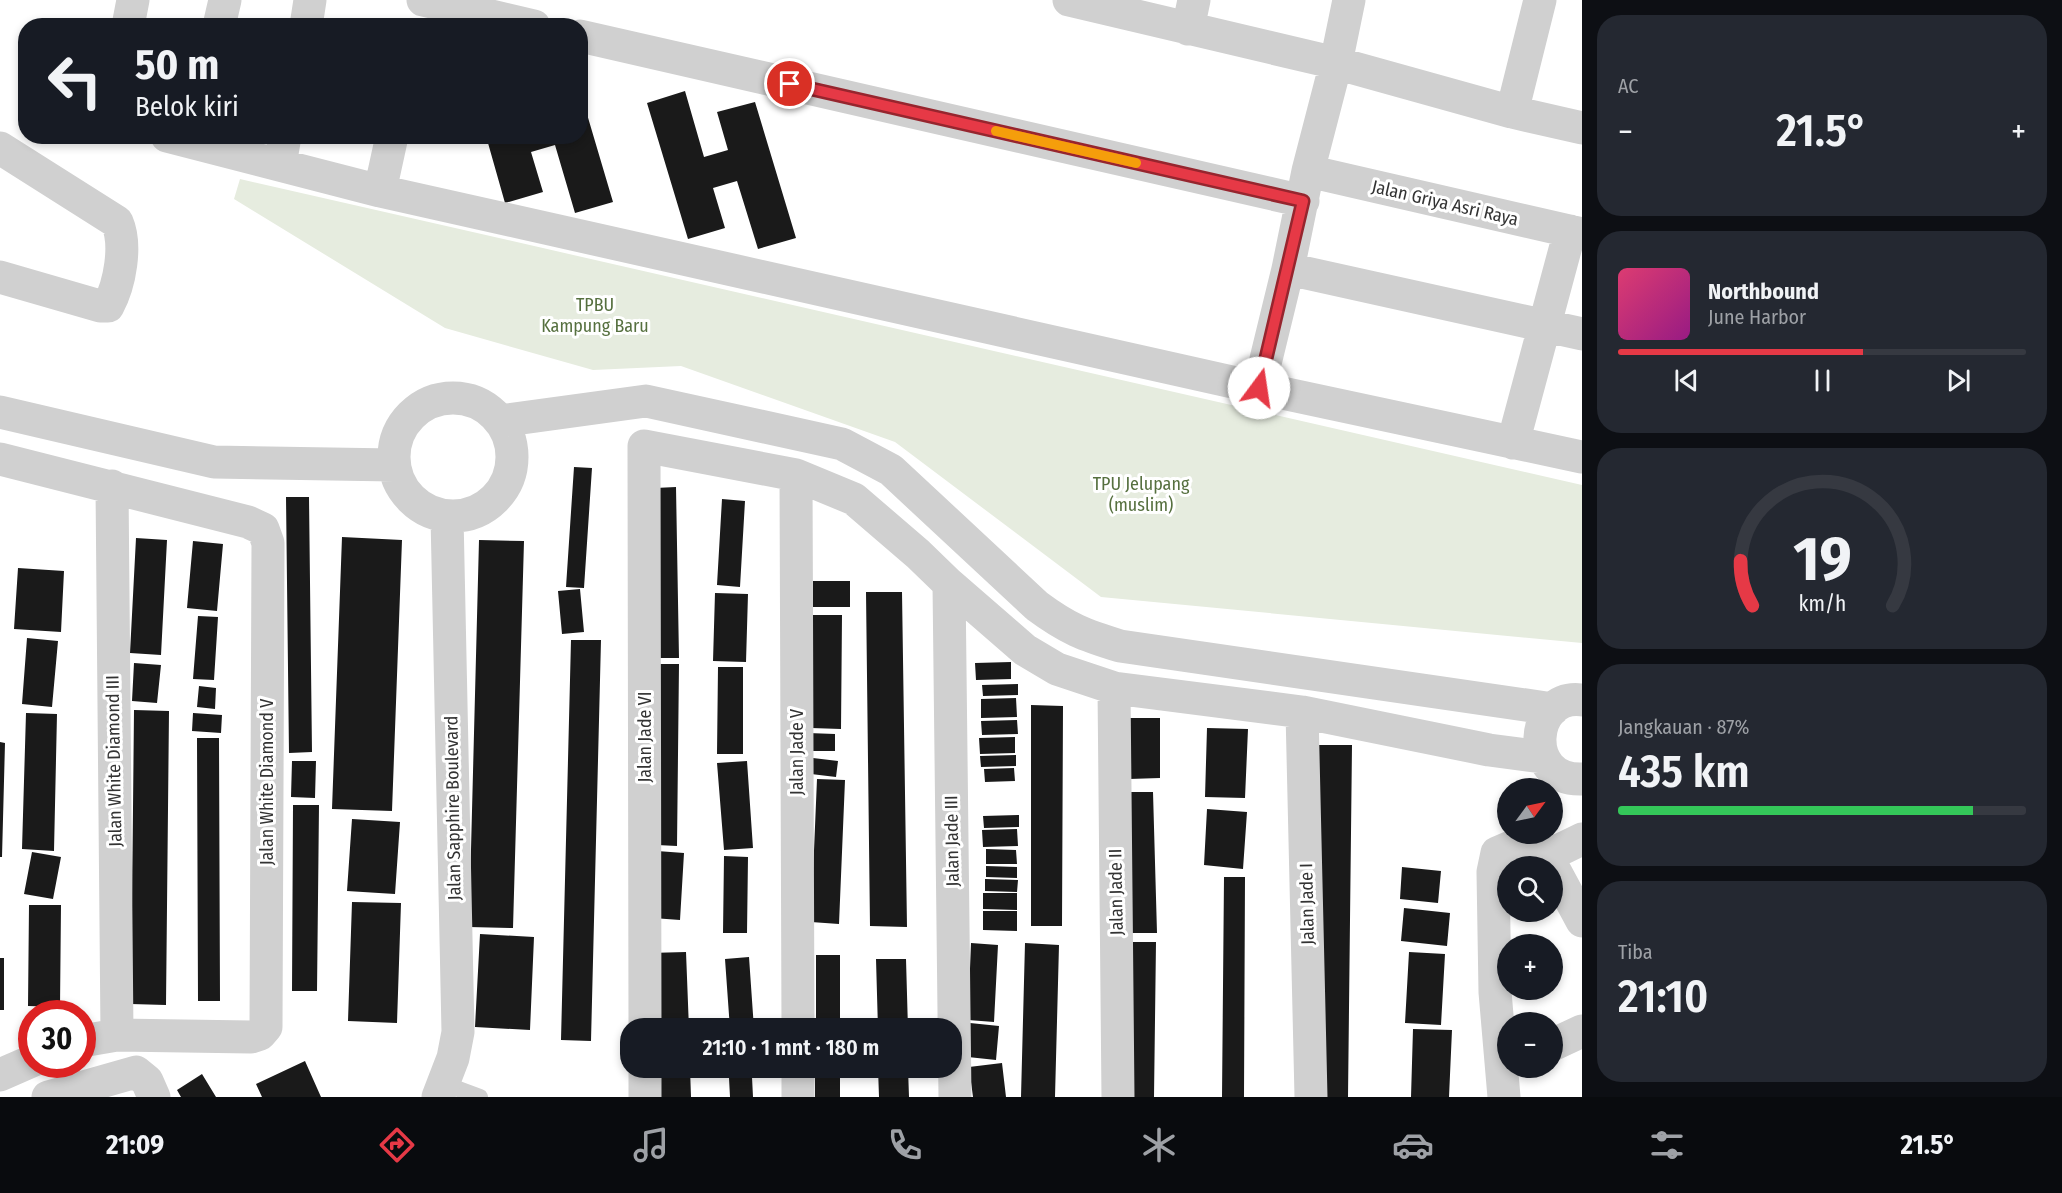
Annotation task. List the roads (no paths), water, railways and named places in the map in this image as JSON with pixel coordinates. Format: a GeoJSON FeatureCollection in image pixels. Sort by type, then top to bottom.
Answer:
{"type":"FeatureCollection","features":[{"type":"Feature","properties":{"kind":"street"},"geometry":{"type":"LineString","coordinates":[[130,18],[133,0]]}},
{"type":"Feature","properties":{"kind":"street"},"geometry":{"type":"LineString","coordinates":[[221,18],[225,0]]}},
{"type":"Feature","properties":{"kind":"street"},"geometry":{"type":"LineString","coordinates":[[307,18],[310,0]]}},
{"type":"Feature","properties":{"kind":"street"},"geometry":{"type":"LineString","coordinates":[[419,18],[422,0],[500,18]]}},
{"type":"Feature","properties":{"kind":"street"},"geometry":{"type":"LineString","coordinates":[[1069,0],[1191,15],[1336,63],[1512,112],[1582,128]]}},
{"type":"Feature","properties":{"kind":"street"},"geometry":{"type":"LineString","coordinates":[[1259,388],[1349,0]]}},
{"type":"Feature","properties":{"kind":"street"},"geometry":{"type":"LineString","coordinates":[[1512,112],[1533,2]]}},
{"type":"Feature","properties":{"kind":"street","name":"Jalan Griya Asri Raya"},"geometry":{"type":"LineString","coordinates":[[588,38],[1305,186],[1576,233]]}},
{"type":"Feature","properties":{"kind":"street"},"geometry":{"type":"LineString","coordinates":[[225,144],[283,151],[380,191],[1259,388],[1582,457]]}},
{"type":"Feature","properties":{"kind":"street"},"geometry":{"type":"LineString","coordinates":[[380,191],[390,144]]}},
{"type":"Feature","properties":{"kind":"street"},"geometry":{"type":"LineString","coordinates":[[0,148],[117,222],[122,233],[122,252],[114,295],[108,306],[100,306],[0,277]]}},
{"type":"Feature","properties":{"kind":"street"},"geometry":{"type":"LineString","coordinates":[[1513,443],[1545,325],[1576,233]]}},
{"type":"Feature","properties":{"kind":"street"},"geometry":{"type":"LineString","coordinates":[[1288,269],[1582,334]]}},
{"type":"Feature","properties":{"kind":"street"},"geometry":{"type":"LineString","coordinates":[[448,398],[468,400],[486,408],[500,421],[509,438],[512,458],[509,477],[499,494],[485,507],[466,515],[447,516],[428,511],[412,500],[400,484],[394,465],[394,446],[401,428],[413,412],[430,402],[448,398]]}},
{"type":"Feature","properties":{"kind":"street"},"geometry":{"type":"LineString","coordinates":[[500,421],[646,401],[842,444],[891,470],[1037,606],[1060,623],[1083,635],[1120,646],[1568,704]]}},
{"type":"Feature","properties":{"kind":"street"},"geometry":{"type":"LineString","coordinates":[[0,412],[214,462],[394,465]]}},
{"type":"Feature","properties":{"kind":"street","name":"Jalan Jade VI"},"geometry":{"type":"LineString","coordinates":[[645,1018],[644,446],[796,475]]}},
{"type":"Feature","properties":{"kind":"street"},"geometry":{"type":"LineString","coordinates":[[0,459],[112,486]]}},
{"type":"Feature","properties":{"kind":"street"},"geometry":{"type":"LineString","coordinates":[[796,475],[854,499],[1025,650],[1057,669],[1114,688],[1302,712],[1489,750],[1542,757]]}},
{"type":"Feature","properties":{"kind":"street","name":"Jalan Jade V"},"geometry":{"type":"LineString","coordinates":[[796,475],[798,1018]]}},
{"type":"Feature","properties":{"kind":"street","name":"Jalan White Diamond V"},"geometry":{"type":"LineString","coordinates":[[112,486],[248,522],[263,529],[268,543],[266,1027],[260,1034],[251,1037],[117,1035]]}},
{"type":"Feature","properties":{"kind":"street","name":"Jalan White Diamond III"},"geometry":{"type":"LineString","coordinates":[[112,486],[117,1035]]}},
{"type":"Feature","properties":{"kind":"street","name":"Jalan Sapphire Boulevard"},"geometry":{"type":"LineString","coordinates":[[441,1090],[453,1058],[458,1032],[447,516]]}},
{"type":"Feature","properties":{"kind":"street","name":"Jalan Jade III"},"geometry":{"type":"LineString","coordinates":[[949,584],[955,1097]]}},
{"type":"Feature","properties":{"kind":"street","name":"Jalan Jade II"},"geometry":{"type":"LineString","coordinates":[[1114,688],[1118,1097]]}},
{"type":"Feature","properties":{"kind":"street"},"geometry":{"type":"LineString","coordinates":[[1568,704],[1545,718],[1540,731],[1539,744],[1542,757],[1550,768],[1561,775],[1582,779]]}},
{"type":"Feature","properties":{"kind":"street","name":"Jalan Jade I"},"geometry":{"type":"LineString","coordinates":[[1302,712],[1311,1097]]}},
{"type":"Feature","properties":{"kind":"street"},"geometry":{"type":"LineString","coordinates":[[1497,1012],[1493,872],[1497,853],[1511,847],[1547,856],[1582,839]]}},
{"type":"Feature","properties":{"kind":"street"},"geometry":{"type":"LineString","coordinates":[[1563,886],[1582,921]]}},
{"type":"Feature","properties":{"kind":"street"},"geometry":{"type":"LineString","coordinates":[[1563,1040],[1582,1031]]}},
{"type":"Feature","properties":{"kind":"street"},"geometry":{"type":"LineString","coordinates":[[96,1039],[117,1035]]}},
{"type":"Feature","properties":{"kind":"street"},"geometry":{"type":"LineString","coordinates":[[0,1075],[18,1067]]}},
{"type":"Feature","properties":{"kind":"street"},"geometry":{"type":"LineString","coordinates":[[48,1097],[136,1072],[148,1086]]}},
{"type":"Feature","properties":{"kind":"street"},"geometry":{"type":"LineString","coordinates":[[645,1078],[645,1097]]}},
{"type":"Feature","properties":{"kind":"street"},"geometry":{"type":"LineString","coordinates":[[798,1078],[798,1097]]}},
{"type":"Feature","properties":{"kind":"lane"},"geometry":{"type":"LineString","coordinates":[[441,1090],[480,1097]]}},
{"type":"Feature","properties":{"kind":"park label","name":"TPBU Kampung Baru"},"geometry":{"type":"Point","coordinates":[595,315]}},
{"type":"Feature","properties":{"kind":"park label","name":"TPU Jelupang (muslim)"},"geometry":{"type":"Point","coordinates":[1141,494]}}]}
